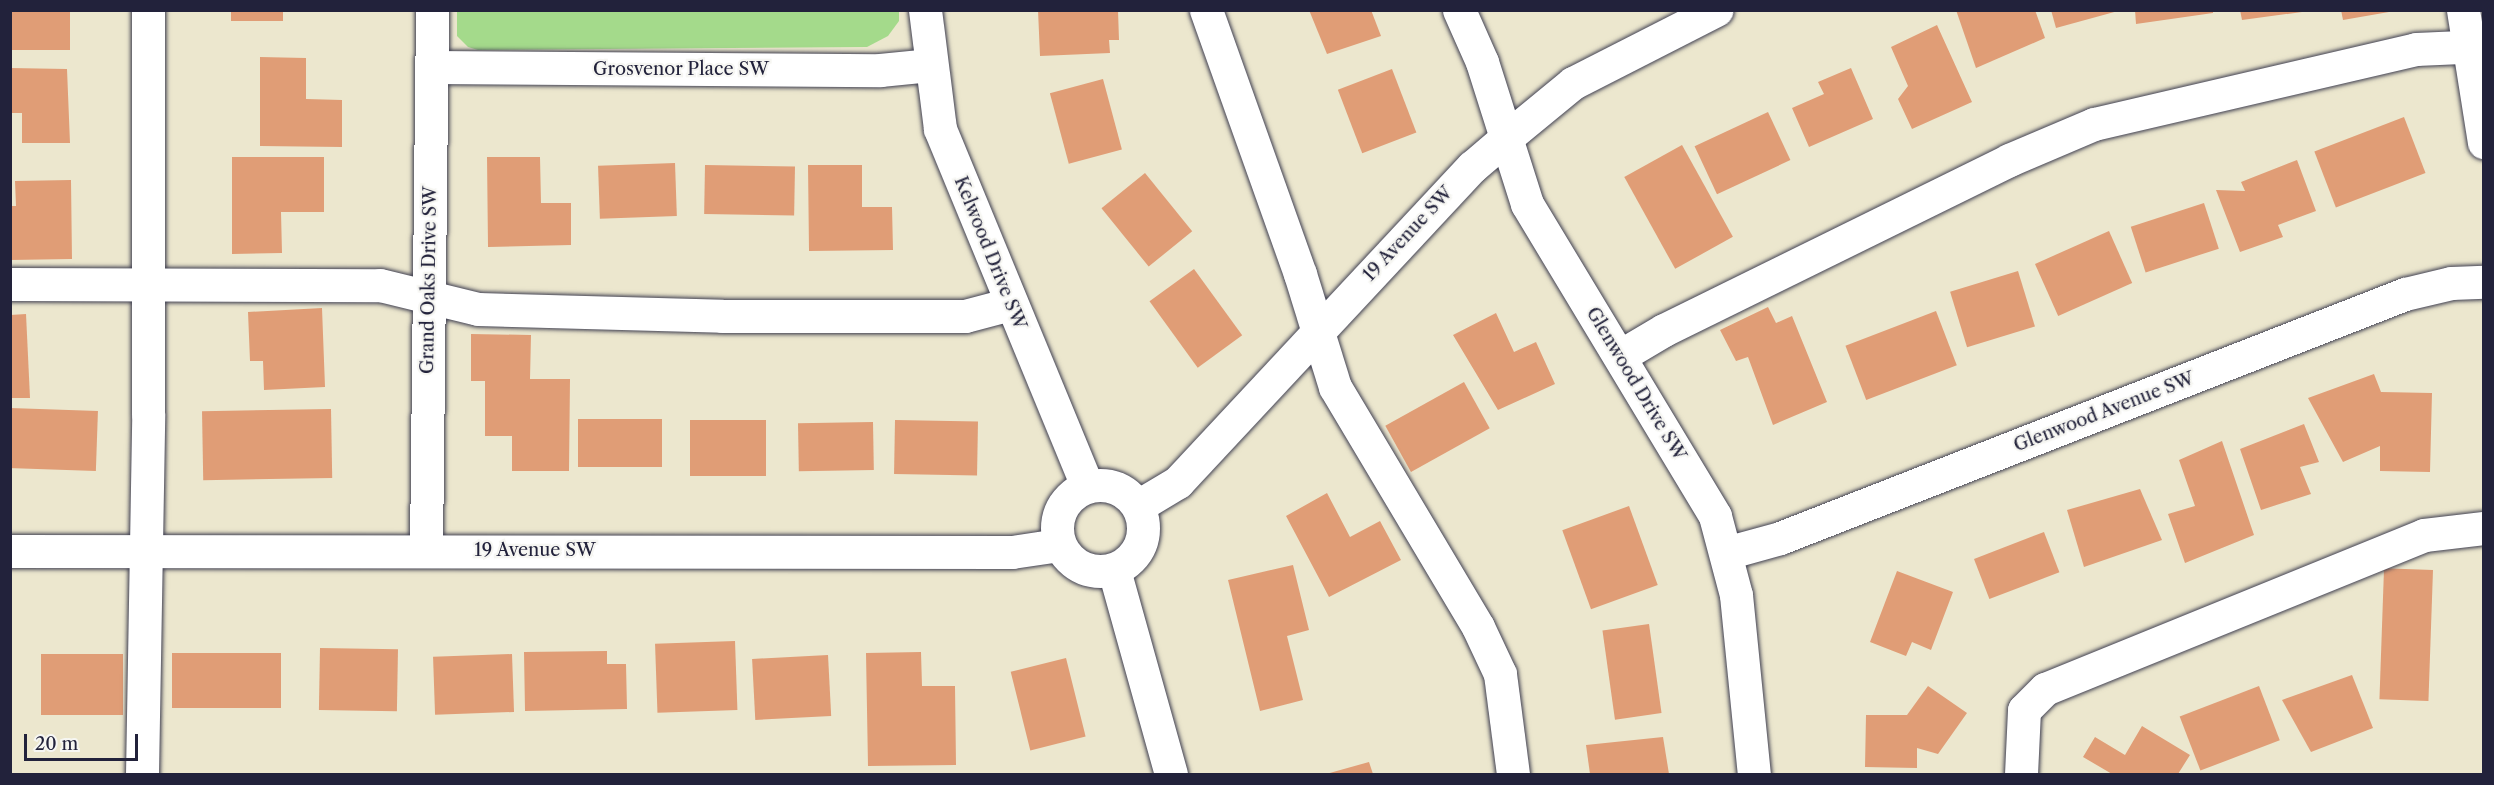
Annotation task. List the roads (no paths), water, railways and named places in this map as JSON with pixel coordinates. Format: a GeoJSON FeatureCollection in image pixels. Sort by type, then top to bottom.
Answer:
{"type":"FeatureCollection","features":[{"type":"Feature","properties":{"kind":"street"},"geometry":{"type":"LineString","coordinates":[[142,774],[148,282],[148,10]]}},
{"type":"Feature","properties":{"kind":"street","name":"Grand Oaks Drive SW"},"geometry":{"type":"LineString","coordinates":[[426,549],[432,10]]}},
{"type":"Feature","properties":{"kind":"street","name":"Kelwood Drive SW"},"geometry":{"type":"LineString","coordinates":[[925,10],[930,65],[940,129],[1010,304],[1087,486]]}},
{"type":"Feature","properties":{"kind":"street"},"geometry":{"type":"LineString","coordinates":[[1206,10],[1335,387],[1478,627],[1500,674],[1513,774]]}},
{"type":"Feature","properties":{"kind":"street","name":"Glenwood Drive SW"},"geometry":{"type":"LineString","coordinates":[[1459,10],[1482,62],[1527,204],[1715,516],[1736,595],[1754,774]]}},
{"type":"Feature","properties":{"kind":"street","name":"19 Avenue SW"},"geometry":{"type":"LineString","coordinates":[[1138,506],[1178,482],[1317,330],[1472,167],[1573,83],[1716,10]]}},
{"type":"Feature","properties":{"kind":"street"},"geometry":{"type":"LineString","coordinates":[[2463,10],[2476,46],[2484,142]]}},
{"type":"Feature","properties":{"kind":"street"},"geometry":{"type":"LineString","coordinates":[[1620,356],[1664,330],[2009,160],[2094,124],[2416,49],[2476,46]]}},
{"type":"Feature","properties":{"kind":"street","name":"Grosvenor Place SW"},"geometry":{"type":"LineString","coordinates":[[432,67],[880,70],[930,65]]}},
{"type":"Feature","properties":{"kind":"street"},"geometry":{"type":"LineString","coordinates":[[10,284],[148,282],[380,285],[478,309],[722,316],[965,316],[1010,304]]}},
{"type":"Feature","properties":{"kind":"street","name":"Glenwood Avenue SW"},"geometry":{"type":"LineString","coordinates":[[1726,553],[1780,538],[2405,294],[2451,284],[2484,282]]}},
{"type":"Feature","properties":{"kind":"street"},"geometry":{"type":"LineString","coordinates":[[1087,486],[1116,487],[1138,506],[1144,525],[1141,544],[1130,560],[1114,570],[1088,571],[1071,561],[1059,545],[1056,521],[1067,499],[1087,486]]}},
{"type":"Feature","properties":{"kind":"street"},"geometry":{"type":"LineString","coordinates":[[2021,774],[2024,710],[2045,690],[2424,535],[2484,528]]}},
{"type":"Feature","properties":{"kind":"street","name":"19 Avenue SW"},"geometry":{"type":"LineString","coordinates":[[10,550],[426,549],[1012,552],[1059,545]]}},
{"type":"Feature","properties":{"kind":"street"},"geometry":{"type":"LineString","coordinates":[[1114,570],[1171,774]]}}]}
